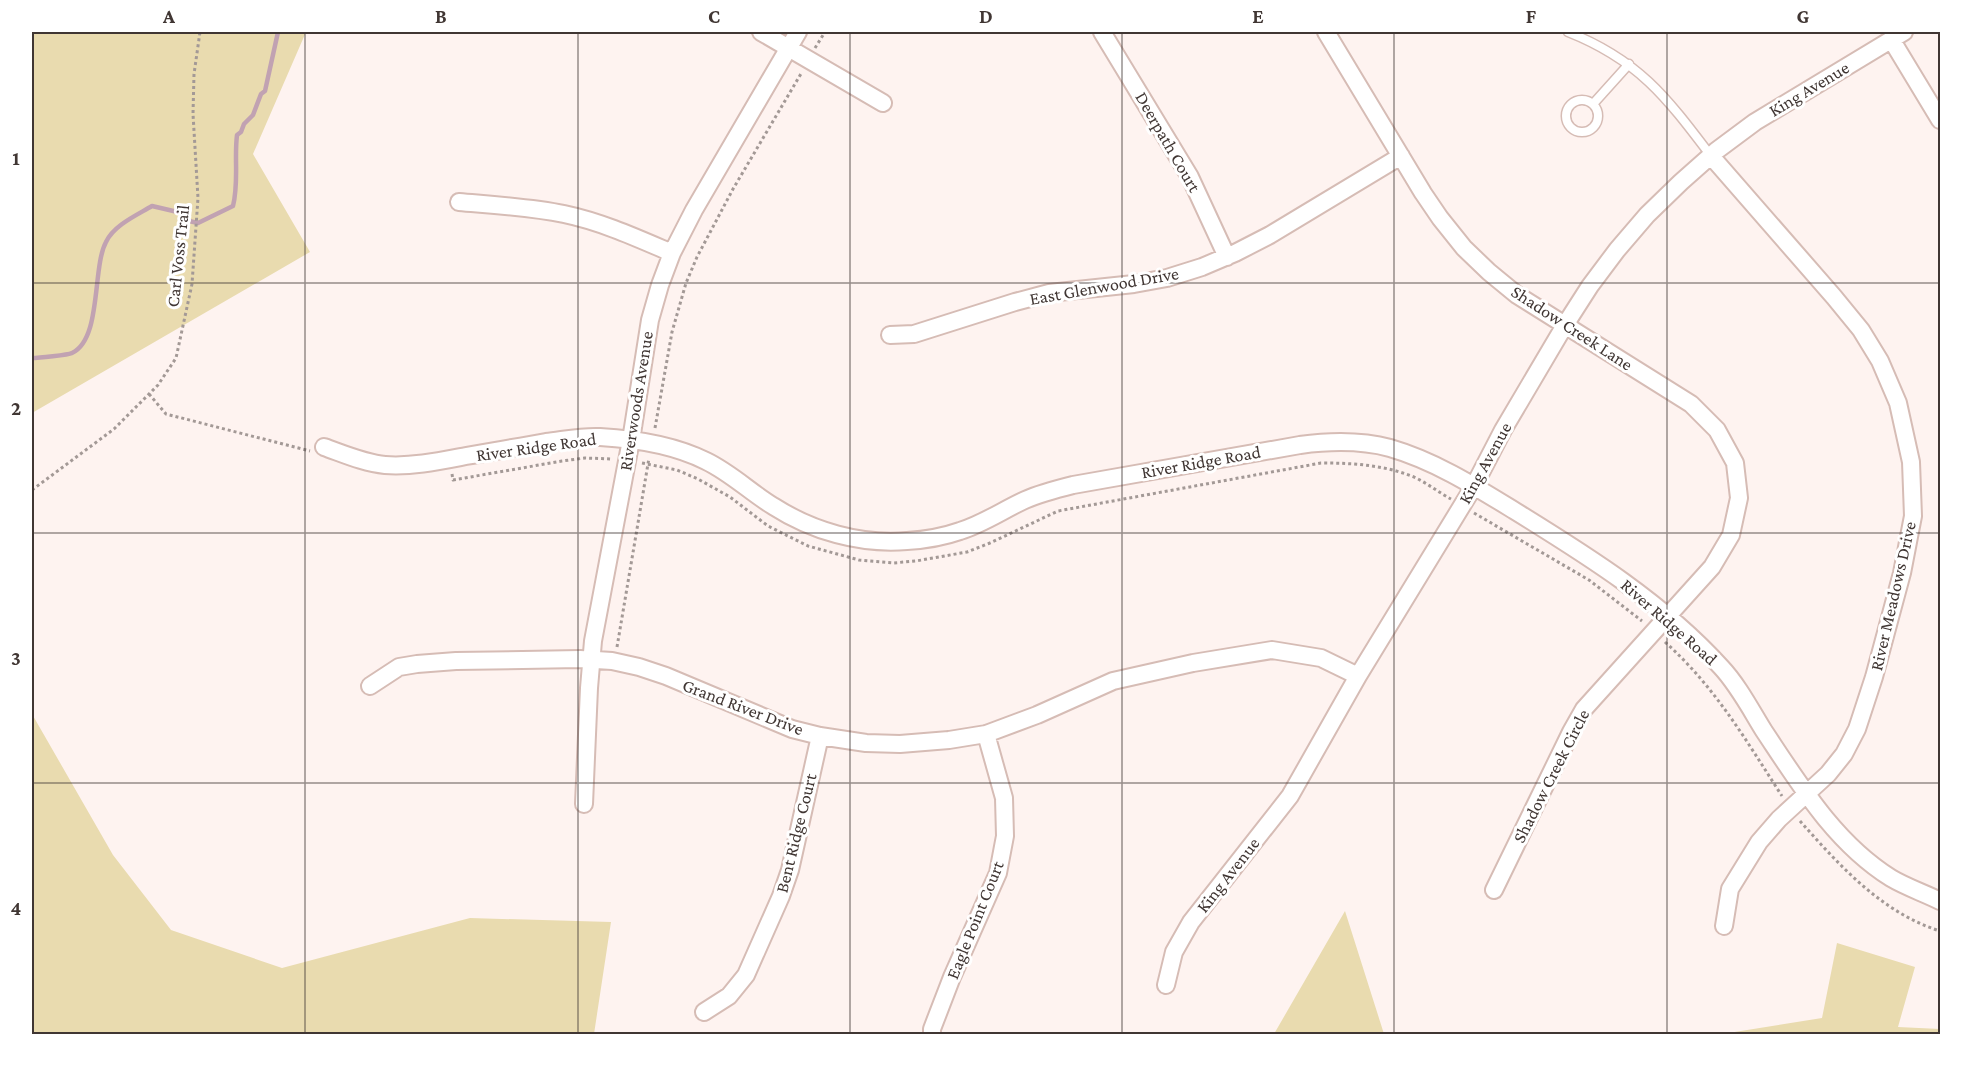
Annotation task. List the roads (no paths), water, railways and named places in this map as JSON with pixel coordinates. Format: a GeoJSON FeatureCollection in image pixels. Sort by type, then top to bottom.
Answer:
{"type":"FeatureCollection","features":[{"type":"Feature","properties":{"kind":"street"},"geometry":{"type":"LineString","coordinates":[[761,32],[883,103]]}},
{"type":"Feature","properties":{"kind":"street","name":"Riverwoods Avenue"},"geometry":{"type":"LineString","coordinates":[[584,804],[591,659],[631,440],[650,320],[672,253],[694,210],[798,32]]}},
{"type":"Feature","properties":{"kind":"street","name":"Deerpath Court"},"geometry":{"type":"LineString","coordinates":[[1101,32],[1190,177],[1227,257]]}},
{"type":"Feature","properties":{"kind":"street","name":"Shadow Creek Lane"},"geometry":{"type":"LineString","coordinates":[[1326,32],[1440,218],[1464,248],[1517,295],[1690,404],[1717,430],[1735,463],[1739,498],[1731,535],[1712,567],[1668,617]]}},
{"type":"Feature","properties":{"kind":"street"},"geometry":{"type":"LineString","coordinates":[[1897,35],[1941,120]]}},
{"type":"Feature","properties":{"kind":"street","name":"King Avenue"},"geometry":{"type":"LineString","coordinates":[[1166,985],[1174,951],[1191,922],[1290,796],[1358,676],[1474,486],[1503,430],[1564,325],[1617,250],[1647,215],[1711,156],[1755,122],[1897,35]]}},
{"type":"Feature","properties":{"kind":"street","name":"East Glenwood Drive"},"geometry":{"type":"LineString","coordinates":[[890,335],[914,334],[1049,293],[1167,278],[1227,257],[1270,235],[1401,156]]}},
{"type":"Feature","properties":{"kind":"street","name":"River Meadows Drive"},"geometry":{"type":"LineString","coordinates":[[1711,156],[1834,297],[1861,330],[1880,362],[1898,403],[1911,462],[1912,516],[1902,573],[1874,677],[1857,729],[1844,754],[1828,774],[1779,819],[1759,842],[1730,889],[1724,926]]}},
{"type":"Feature","properties":{"kind":"street"},"geometry":{"type":"LineString","coordinates":[[459,202],[565,214],[598,223],[672,253]]}},
{"type":"Feature","properties":{"kind":"street","name":"River Ridge Road"},"geometry":{"type":"LineString","coordinates":[[324,447],[385,465],[428,463],[573,438],[598,437],[631,440],[680,451],[704,460],[728,473],[772,506],[796,520],[822,530],[876,541],[924,539],[961,531],[1024,501],[1073,485],[1331,441],[1359,442],[1389,448],[1415,457],[1474,486],[1554,535],[1616,577],[1668,617],[1723,668],[1806,794],[1831,825],[1858,852],[1892,878],[1941,900]]}},
{"type":"Feature","properties":{"kind":"street","name":"Shadow Creek Circle"},"geometry":{"type":"LineString","coordinates":[[1494,890],[1570,732],[1584,709],[1609,678],[1668,617]]}},
{"type":"Feature","properties":{"kind":"street","name":"Grand River Drive"},"geometry":{"type":"LineString","coordinates":[[370,686],[399,667],[417,664],[456,661],[591,659],[612,661],[666,676],[792,729],[866,743],[900,744],[949,741],[986,734],[1037,715],[1113,681],[1204,661],[1272,650],[1321,658],[1358,676]]}},
{"type":"Feature","properties":{"kind":"street","name":"Eagle Point Court"},"geometry":{"type":"LineString","coordinates":[[932,1035],[932,1029],[952,977],[998,873],[1005,836],[1004,798],[986,734]]}},
{"type":"Feature","properties":{"kind":"street","name":"Bent Ridge Court"},"geometry":{"type":"LineString","coordinates":[[704,1012],[729,996],[746,975],[781,896],[793,858],[820,736]]}},
{"type":"Feature","properties":{"kind":"lane"},"geometry":{"type":"LineString","coordinates":[[1568,32],[1596,43],[1629,64],[1664,95],[1711,156]]}},
{"type":"Feature","properties":{"kind":"lane"},"geometry":{"type":"LineString","coordinates":[[1593,104],[1629,64]]}},
{"type":"Feature","properties":{"kind":"waterway"},"geometry":{"type":"LineString","coordinates":[[32,358],[69,354],[82,345],[92,319],[102,254],[114,230],[152,206],[182,213],[189,221],[198,223],[233,206],[236,188],[237,135],[253,115],[261,94],[265,91],[278,32]]}}]}
